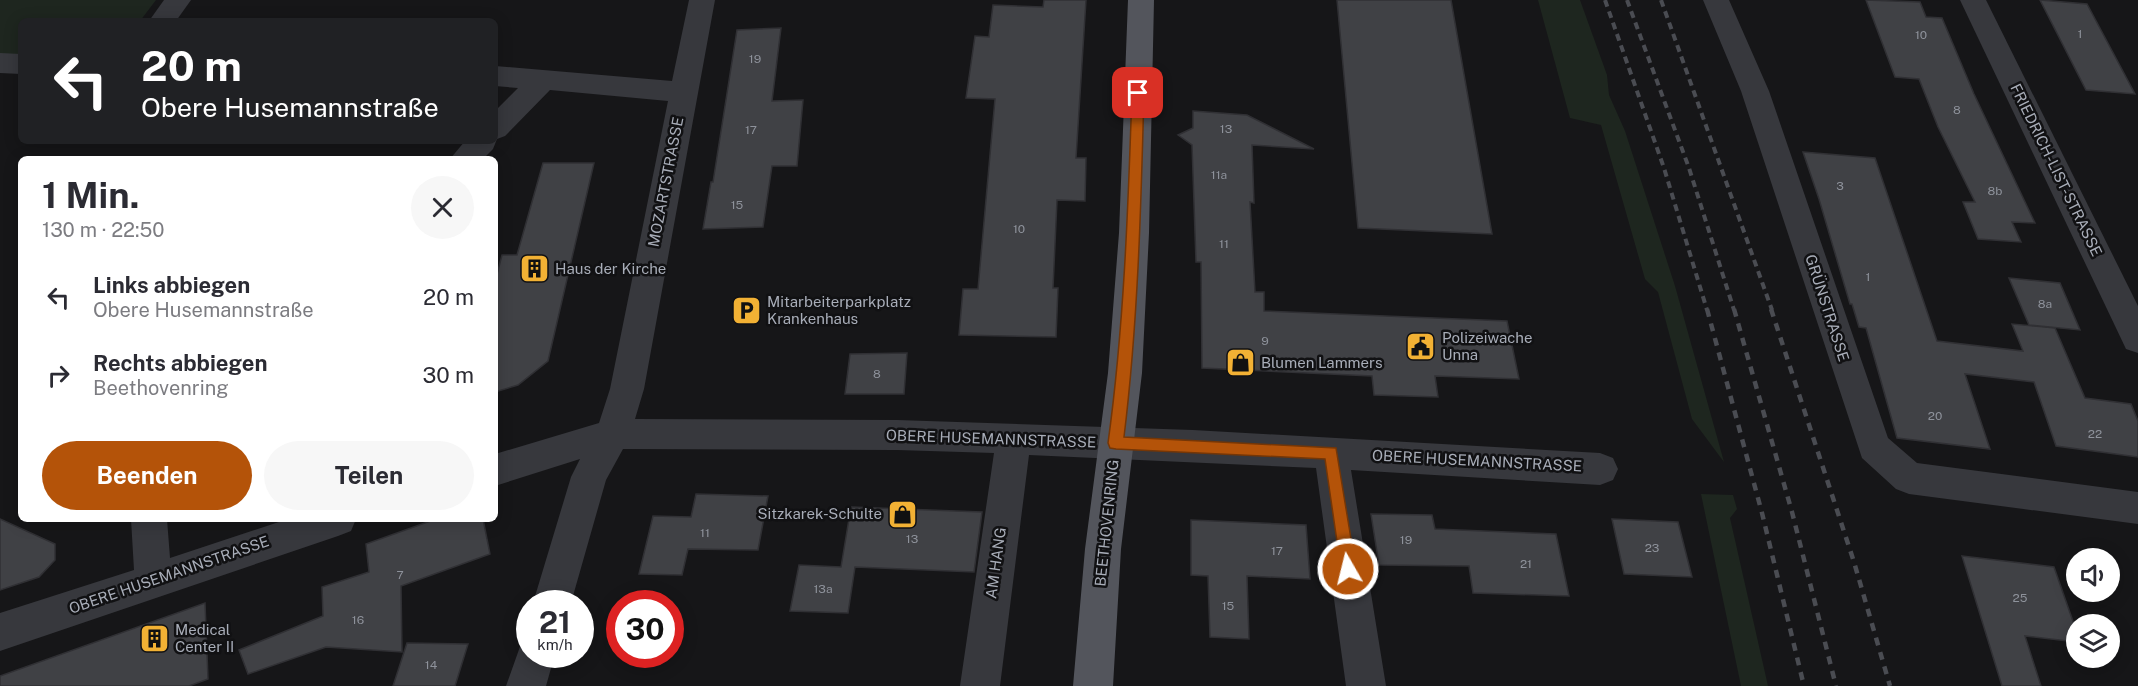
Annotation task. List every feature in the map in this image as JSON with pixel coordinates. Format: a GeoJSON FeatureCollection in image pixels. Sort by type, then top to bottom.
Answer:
{"type":"FeatureCollection","features":[{"type":"Feature","properties":{"kind":"main road","name":"BEETHOVENRING"},"geometry":{"type":"LineString","coordinates":[[1093,686],[1103,549],[1125,373],[1134,233],[1142,0]]}},
{"type":"Feature","properties":{"kind":"street"},"geometry":{"type":"LineString","coordinates":[[164,18],[178,0]]}},
{"type":"Feature","properties":{"kind":"street","name":"MOZARTSTRASSE"},"geometry":{"type":"LineString","coordinates":[[556,590],[589,477],[613,434],[627,389],[702,0]]}},
{"type":"Feature","properties":{"kind":"street","name":"GRÜNSTRASSE"},"geometry":{"type":"LineString","coordinates":[[1716,0],[1755,91],[1874,447],[1909,478],[2138,508]]}},
{"type":"Feature","properties":{"kind":"street","name":"FRIEDRICH-LIST-STRASSE"},"geometry":{"type":"LineString","coordinates":[[1973,0],[2138,339]]}},
{"type":"Feature","properties":{"kind":"street"},"geometry":{"type":"LineString","coordinates":[[0,63],[18,64]]}},
{"type":"Feature","properties":{"kind":"street"},"geometry":{"type":"LineString","coordinates":[[498,76],[684,92]]}},
{"type":"Feature","properties":{"kind":"street"},"geometry":{"type":"LineString","coordinates":[[498,126],[543,80]]}},
{"type":"Feature","properties":{"kind":"street"},"geometry":{"type":"LineString","coordinates":[[468,156],[480,144]]}},
{"type":"Feature","properties":{"kind":"street","name":"OBERE HUSEMANNSTRASSE"},"geometry":{"type":"LineString","coordinates":[[498,469],[613,434],[897,435],[1331,452],[1600,469]]}},
{"type":"Feature","properties":{"kind":"street","name":"AM HANG"},"geometry":{"type":"LineString","coordinates":[[980,686],[1013,440]]}},
{"type":"Feature","properties":{"kind":"street"},"geometry":{"type":"LineString","coordinates":[[1331,452],[1366,686]]}},
{"type":"Feature","properties":{"kind":"street"},"geometry":{"type":"LineString","coordinates":[[149,522],[153,580]]}},
{"type":"Feature","properties":{"kind":"street","name":"OBERE HUSEMANNSTRASSE"},"geometry":{"type":"LineString","coordinates":[[0,632],[330,522]]}},
{"type":"Feature","properties":{"kind":"street"},"geometry":{"type":"LineString","coordinates":[[526,686],[532,668]]}},
{"type":"Feature","properties":{"kind":"shaded area"},"geometry":{"type":"Polygon","coordinates":[[[0,0],[156,0],[142,18],[18,18],[18,57],[0,56],[0,0]]]}},
{"type":"Feature","properties":{"kind":"shaded area"},"geometry":{"type":"Polygon","coordinates":[[[1538,0],[1580,0],[1607,75],[1609,95],[1625,131],[1675,286],[1724,462],[1692,419],[1658,292],[1645,279],[1601,125],[1570,118],[1538,0]]]}},
{"type":"Feature","properties":{"kind":"shaded area"},"geometry":{"type":"Polygon","coordinates":[[[1701,494],[1733,495],[1737,509],[1730,518],[1768,686],[1741,686],[1701,494]]]}},
{"type":"Feature","properties":{"kind":"building"},"geometry":{"type":"Polygon","coordinates":[[[1044,0],[1086,0],[1076,158],[1086,158],[1085,201],[1057,200],[1053,288],[1058,288],[1056,337],[959,335],[963,289],[978,289],[995,99],[966,98],[975,36],[989,37],[993,5],[1043,7],[1044,0]]]}},
{"type":"Feature","properties":{"kind":"building"},"geometry":{"type":"Polygon","coordinates":[[[1337,0],[1451,0],[1492,234],[1358,228],[1337,0]]]}},
{"type":"Feature","properties":{"kind":"building"},"geometry":{"type":"Polygon","coordinates":[[[1866,0],[1920,2],[1926,17],[1942,18],[1974,94],[2035,223],[2012,222],[2021,242],[1978,239],[1963,202],[1975,202],[1938,127],[1919,79],[1895,77],[1866,0]]]}},
{"type":"Feature","properties":{"kind":"building"},"geometry":{"type":"Polygon","coordinates":[[[2040,0],[2087,4],[2135,94],[2086,90],[2040,0]]]}},
{"type":"Feature","properties":{"kind":"building"},"geometry":{"type":"Polygon","coordinates":[[[781,28],[772,101],[803,100],[797,166],[772,166],[763,227],[703,229],[711,182],[713,182],[737,30],[781,28]]]}},
{"type":"Feature","properties":{"kind":"building"},"geometry":{"type":"Polygon","coordinates":[[[1193,111],[1247,115],[1314,149],[1252,145],[1254,203],[1250,202],[1255,292],[1264,292],[1264,311],[1507,321],[1519,379],[1435,376],[1438,397],[1374,395],[1372,376],[1202,368],[1201,262],[1196,262],[1192,145],[1178,135],[1193,128],[1193,111]]]}},
{"type":"Feature","properties":{"kind":"building"},"geometry":{"type":"Polygon","coordinates":[[[1803,152],[1875,158],[1937,341],[2023,351],[2012,324],[2055,328],[2085,398],[2131,404],[2138,421],[2138,457],[2056,446],[2034,382],[1965,374],[1990,449],[1897,438],[1866,328],[1859,327],[1852,304],[1850,304],[1803,152]]]}},
{"type":"Feature","properties":{"kind":"building","name":"Haus der Kirche"},"geometry":{"type":"Polygon","coordinates":[[[543,163],[594,163],[548,361],[518,385],[498,391],[498,270],[502,255],[517,255],[543,163]]]}},
{"type":"Feature","properties":{"kind":"building"},"geometry":{"type":"Polygon","coordinates":[[[2009,278],[2060,283],[2080,330],[2029,325],[2009,278]]]}},
{"type":"Feature","properties":{"kind":"building"},"geometry":{"type":"Polygon","coordinates":[[[907,353],[904,394],[845,394],[850,354],[907,353]]]}},
{"type":"Feature","properties":{"kind":"building"},"geometry":{"type":"Polygon","coordinates":[[[696,494],[768,496],[758,550],[688,549],[682,575],[639,574],[653,516],[691,517],[696,494]]]}},
{"type":"Feature","properties":{"kind":"building"},"geometry":{"type":"Polygon","coordinates":[[[851,507],[982,512],[974,572],[855,567],[848,613],[790,611],[799,565],[841,567],[851,507]]]}},
{"type":"Feature","properties":{"kind":"building"},"geometry":{"type":"Polygon","coordinates":[[[1371,514],[1432,515],[1435,529],[1556,534],[1569,596],[1473,593],[1469,566],[1379,565],[1371,514]]]}},
{"type":"Feature","properties":{"kind":"building"},"geometry":{"type":"Polygon","coordinates":[[[0,519],[55,544],[55,560],[39,577],[0,590],[0,519]]]}},
{"type":"Feature","properties":{"kind":"building"},"geometry":{"type":"Polygon","coordinates":[[[1612,519],[1678,522],[1692,577],[1624,574],[1612,519]]]}},
{"type":"Feature","properties":{"kind":"building"},"geometry":{"type":"Polygon","coordinates":[[[1191,520],[1306,525],[1310,579],[1247,576],[1249,639],[1210,637],[1208,576],[1191,575],[1191,520]]]}},
{"type":"Feature","properties":{"kind":"building"},"geometry":{"type":"Polygon","coordinates":[[[428,522],[484,522],[490,554],[401,586],[402,652],[326,647],[248,674],[239,650],[323,616],[322,587],[369,572],[366,544],[428,522]]]}},
{"type":"Feature","properties":{"kind":"building"},"geometry":{"type":"Polygon","coordinates":[[[1962,556],[2054,567],[2070,614],[2066,614],[2066,641],[2025,636],[2041,686],[2002,686],[1962,556]]]}},
{"type":"Feature","properties":{"kind":"building","name":"Medical Center II"},"geometry":{"type":"Polygon","coordinates":[[[205,603],[208,679],[189,686],[0,686],[0,676],[205,603]]]}},
{"type":"Feature","properties":{"kind":"building"},"geometry":{"type":"Polygon","coordinates":[[[407,643],[468,644],[455,686],[393,686],[407,643]]]}},
{"type":"Feature","properties":{"kind":"railway"},"geometry":{"type":"LineString","coordinates":[[1605,0],[1664,168],[1707,310]]}},
{"type":"Feature","properties":{"kind":"railway"},"geometry":{"type":"LineString","coordinates":[[1627,0],[1689,168],[1734,310]]}},
{"type":"Feature","properties":{"kind":"railway"},"geometry":{"type":"LineString","coordinates":[[1661,0],[1772,310]]}},
{"type":"Feature","properties":{"kind":"railway"},"geometry":{"type":"LineString","coordinates":[[1707,309],[1762,513],[1804,686]]}},
{"type":"Feature","properties":{"kind":"railway"},"geometry":{"type":"LineString","coordinates":[[1734,309],[1792,512],[1836,686]]}},
{"type":"Feature","properties":{"kind":"railway"},"geometry":{"type":"LineString","coordinates":[[1771,309],[1854,562],[1890,686]]}},
{"type":"Feature","properties":{"kind":"place","name":"Haus der Kirche"},"geometry":{"type":"Point","coordinates":[534,269]}},
{"type":"Feature","properties":{"kind":"place","name":"Mitarbeiterparkplatz Krankenhaus"},"geometry":{"type":"Point","coordinates":[746,311]}},
{"type":"Feature","properties":{"kind":"place","name":"Polizeiwache Unna"},"geometry":{"type":"Point","coordinates":[1421,347]}},
{"type":"Feature","properties":{"kind":"place","name":"Blumen Lammers"},"geometry":{"type":"Point","coordinates":[1240,363]}},
{"type":"Feature","properties":{"kind":"place","name":"Sitzkarek-Schulte"},"geometry":{"type":"Point","coordinates":[903,514]}},
{"type":"Feature","properties":{"kind":"place","name":"Medical Center II"},"geometry":{"type":"Point","coordinates":[154,639]}},
{"type":"Feature","properties":{"kind":"route"},"geometry":{"type":"LineString","coordinates":[[1138,93],[1134,233],[1125,373],[1116,443],[1331,452],[1348,569]]}}]}
